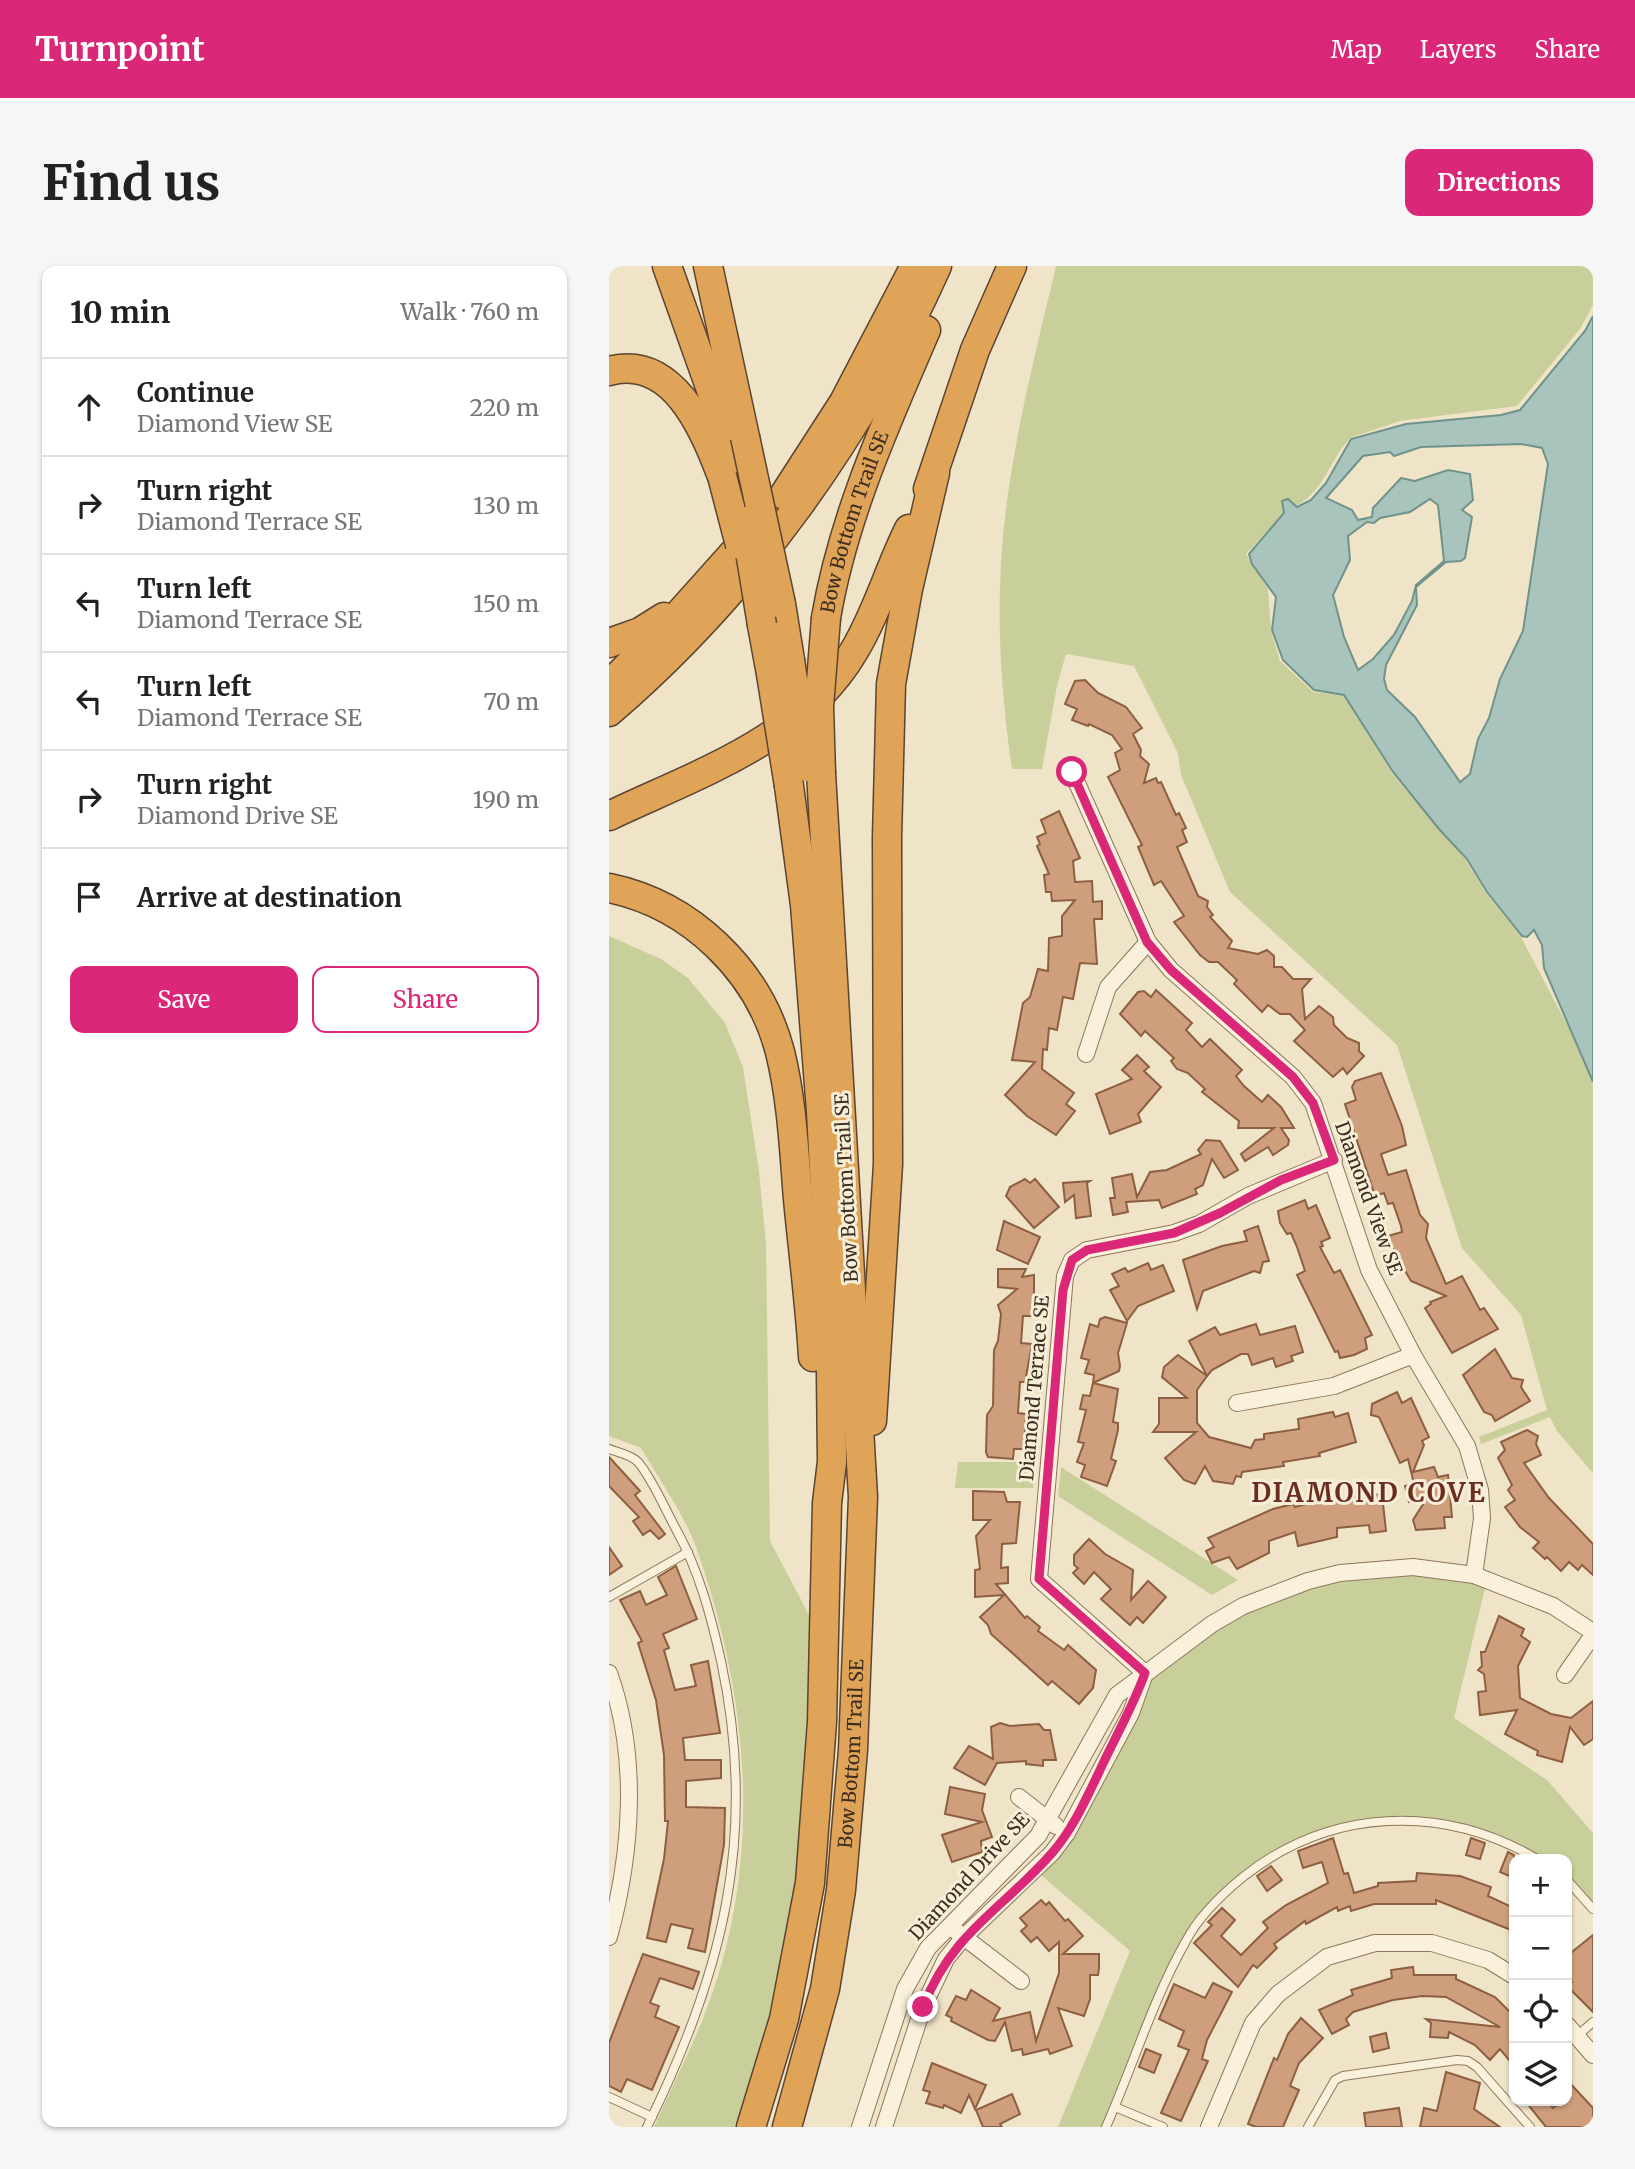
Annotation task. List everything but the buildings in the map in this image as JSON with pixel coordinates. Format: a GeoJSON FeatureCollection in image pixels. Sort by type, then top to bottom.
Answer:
{"type":"FeatureCollection","features":[{"type":"Feature","properties":{"kind":"highway"},"geometry":{"type":"LineString","coordinates":[[667,266],[734,458],[781,604],[781,667]]}},
{"type":"Feature","properties":{"kind":"highway"},"geometry":{"type":"LineString","coordinates":[[708,266],[734,458],[762,625],[781,667],[806,779]]}},
{"type":"Feature","properties":{"kind":"highway"},"geometry":{"type":"LineString","coordinates":[[863,366],[898,266]]}},
{"type":"Feature","properties":{"kind":"highway"},"geometry":{"type":"LineString","coordinates":[[609,685],[695,595],[789,489],[863,366],[915,266]]}},
{"type":"Feature","properties":{"kind":"highway"},"geometry":{"type":"LineString","coordinates":[[609,712],[649,677],[720,604],[838,451],[880,382],[937,266]]}},
{"type":"Feature","properties":{"kind":"highway","name":"Bow Bottom Trail SE"},"geometry":{"type":"LineString","coordinates":[[751,2127],[784,2019],[810,1883],[822,1722],[827,1503],[832,1462],[830,1287],[821,1111],[805,905],[806,779],[819,707],[826,618],[841,550],[863,479],[953,266]]}},
{"type":"Feature","properties":{"kind":"highway"},"geometry":{"type":"LineString","coordinates":[[863,1497],[875,1391],[888,1164],[887,838],[891,684],[908,589],[935,473],[975,350],[1011,266]]}},
{"type":"Feature","properties":{"kind":"highway"},"geometry":{"type":"LineString","coordinates":[[609,371],[630,369],[661,379],[734,458]]}},
{"type":"Feature","properties":{"kind":"highway"},"geometry":{"type":"LineString","coordinates":[[609,816],[764,741],[810,708],[830,687],[865,633],[935,473]]}},
{"type":"Feature","properties":{"kind":"highway"},"geometry":{"type":"LineString","coordinates":[[609,643],[640,632],[695,595]]}},
{"type":"Feature","properties":{"kind":"highway","name":"Bow Bottom Trail SE"},"geometry":{"type":"LineString","coordinates":[[787,2127],[825,1989],[841,1890],[853,1749],[863,1497],[850,1234],[825,872],[818,852],[806,779]]}},
{"type":"Feature","properties":{"kind":"highway"},"geometry":{"type":"LineString","coordinates":[[609,888],[661,905],[700,931],[734,962],[748,981],[773,1030],[790,1105],[809,1300],[821,1467],[827,1503]]}},
{"type":"Feature","properties":{"kind":"street","name":"Diamond View SE"},"geometry":{"type":"LineString","coordinates":[[1072,772],[1147,942],[1171,970],[1293,1077],[1313,1103],[1369,1270],[1413,1355],[1467,1446],[1480,1490],[1482,1518],[1474,1575]]}},
{"type":"Feature","properties":{"kind":"street"},"geometry":{"type":"LineString","coordinates":[[1086,1054],[1108,986],[1147,942]]}},
{"type":"Feature","properties":{"kind":"street","name":"Diamond Terrace SE"},"geometry":{"type":"LineString","coordinates":[[1145,1673],[1039,1579],[1065,1276],[1072,1260],[1087,1250],[1174,1233],[1220,1213],[1281,1180],[1334,1160]]}},
{"type":"Feature","properties":{"kind":"street"},"geometry":{"type":"LineString","coordinates":[[1237,1403],[1334,1386],[1413,1355]]}},
{"type":"Feature","properties":{"kind":"street","name":"Diamond Drive SE"},"geometry":{"type":"LineString","coordinates":[[863,2120],[905,1989],[916,1966],[948,1924],[1038,1836],[1117,1695],[1233,1612],[1308,1581],[1380,1568],[1413,1567],[1474,1575],[1553,1606],[1593,1634]]}},
{"type":"Feature","properties":{"kind":"street"},"geometry":{"type":"LineString","coordinates":[[1565,1675],[1593,1634]]}},
{"type":"Feature","properties":{"kind":"street"},"geometry":{"type":"LineString","coordinates":[[609,1673],[625,1739],[629,1820],[618,1905],[609,1937]]}},
{"type":"Feature","properties":{"kind":"street","name":"Diamond Drive SE"},"geometry":{"type":"LineString","coordinates":[[889,2125],[932,1984],[946,1959],[964,1937],[1052,1853],[1067,1833],[1131,1713],[1145,1673]]}},
{"type":"Feature","properties":{"kind":"street"},"geometry":{"type":"LineString","coordinates":[[1019,1797],[1048,1822],[1067,1833]]}},
{"type":"Feature","properties":{"kind":"street"},"geometry":{"type":"LineString","coordinates":[[948,1924],[1021,1981]]}},
{"type":"Feature","properties":{"kind":"street"},"geometry":{"type":"LineString","coordinates":[[1209,2127],[1253,2023],[1278,1994],[1327,1957],[1375,1943],[1432,1943],[1488,1960],[1509,1973]]}},
{"type":"Feature","properties":{"kind":"street"},"geometry":{"type":"LineString","coordinates":[[1572,2031],[1593,2054]]}},
{"type":"Feature","properties":{"kind":"street"},"geometry":{"type":"LineString","coordinates":[[863,2120],[889,2125]]}},
{"type":"Feature","properties":{"kind":"lane"},"geometry":{"type":"LineString","coordinates":[[609,1449],[637,1460],[688,1552],[712,1617],[731,1711],[738,1793],[737,1838],[720,1941],[695,2016],[647,2127]]}},
{"type":"Feature","properties":{"kind":"lane"},"geometry":{"type":"LineString","coordinates":[[609,1597],[688,1552]]}},
{"type":"Feature","properties":{"kind":"lane"},"geometry":{"type":"LineString","coordinates":[[1106,2127],[1187,1939],[1229,1889],[1275,1854],[1301,1840],[1355,1824],[1406,1821],[1465,1828],[1497,1838],[1527,1854]]}},
{"type":"Feature","properties":{"kind":"lane"},"geometry":{"type":"LineString","coordinates":[[1572,1886],[1593,1909]]}},
{"type":"Feature","properties":{"kind":"lane"},"geometry":{"type":"LineString","coordinates":[[1572,2031],[1593,2022]]}},
{"type":"Feature","properties":{"kind":"lane"},"geometry":{"type":"LineString","coordinates":[[1308,2127],[1335,2080],[1343,2076],[1457,2060],[1468,2061],[1477,2067],[1530,2127]]}},
{"type":"Feature","properties":{"kind":"lane"},"geometry":{"type":"LineString","coordinates":[[609,2097],[652,2117]]}},
{"type":"Feature","properties":{"kind":"lane"},"geometry":{"type":"LineString","coordinates":[[1115,2107],[1163,2127]]}},
{"type":"Feature","properties":{"kind":"green space"},"geometry":{"type":"Polygon","coordinates":[[[1056,266],[1593,266],[1593,305],[1580,329],[1517,406],[1400,421],[1350,438],[1314,492],[1296,506],[1288,498],[1282,500],[1283,514],[1246,554],[1268,589],[1271,631],[1280,661],[1313,692],[1344,696],[1393,775],[1466,860],[1486,893],[1521,937],[1571,1032],[1593,1085],[1593,1473],[1557,1431],[1550,1417],[1481,1444],[1479,1437],[1547,1410],[1521,1315],[1462,1248],[1397,1045],[1230,892],[1181,775],[1178,753],[1134,666],[1066,654],[1057,686],[1042,769],[1012,769],[1005,718],[1000,641],[1004,525],[1022,413],[1056,266]]]}},
{"type":"Feature","properties":{"kind":"green space"},"geometry":{"type":"Polygon","coordinates":[[[609,936],[661,959],[688,978],[725,1023],[743,1067],[759,1171],[766,1244],[770,1541],[809,1615],[809,1710],[800,1876],[785,1967],[739,2127],[654,2127],[704,2016],[723,1959],[736,1900],[742,1842],[743,1783],[729,1665],[715,1607],[692,1537],[641,1448],[609,1436],[609,936]]]}},
{"type":"Feature","properties":{"kind":"green space"},"geometry":{"type":"Polygon","coordinates":[[[958,1462],[1035,1462],[1033,1488],[955,1488],[958,1462]]]}},
{"type":"Feature","properties":{"kind":"green space"},"geometry":{"type":"Polygon","coordinates":[[[1061,1467],[1238,1580],[1212,1595],[1058,1496],[1061,1467]]]}},
{"type":"Feature","properties":{"kind":"green space"},"geometry":{"type":"Polygon","coordinates":[[[1380,1568],[1487,1580],[1454,1718],[1547,1780],[1593,1833],[1593,1909],[1572,1886],[1572,1854],[1525,1854],[1465,1828],[1392,1821],[1301,1840],[1229,1889],[1186,1939],[1106,2127],[1058,2127],[1130,1951],[1035,1870],[1052,1853],[1145,1673],[1243,1606],[1380,1568]]]}},
{"type":"Feature","properties":{"kind":"water"},"geometry":{"type":"Polygon","coordinates":[[[1593,316],[1593,1082],[1544,968],[1542,945],[1534,930],[1527,937],[1522,936],[1487,892],[1467,859],[1393,772],[1344,695],[1314,690],[1283,660],[1272,630],[1276,597],[1252,564],[1249,554],[1284,513],[1282,501],[1288,499],[1297,507],[1311,500],[1326,483],[1351,439],[1406,424],[1501,415],[1520,410],[1585,331],[1593,316]],[[1521,444],[1421,447],[1394,456],[1390,452],[1363,456],[1326,498],[1352,510],[1358,520],[1372,517],[1373,508],[1401,478],[1415,481],[1448,470],[1470,474],[1473,500],[1462,510],[1472,517],[1465,558],[1461,561],[1446,562],[1416,587],[1417,605],[1386,665],[1384,679],[1387,690],[1415,717],[1460,782],[1470,774],[1478,739],[1489,718],[1500,679],[1523,631],[1548,464],[1542,448],[1521,444]],[[1430,499],[1410,512],[1380,518],[1374,523],[1367,522],[1348,536],[1350,560],[1333,595],[1344,637],[1358,670],[1373,659],[1394,635],[1412,601],[1416,585],[1444,561],[1438,505],[1430,499]]]}},
{"type":"Feature","properties":{"kind":"district","name":"DIAMOND COVE"},"geometry":{"type":"Point","coordinates":[1369,1493]}},
{"type":"Feature","properties":{"kind":"route"},"geometry":{"type":"LineString","coordinates":[[923,2007],[946,1959],[964,1937],[1052,1853],[1067,1833],[1131,1713],[1145,1673],[1039,1579],[1063,1290],[1065,1276],[1072,1260],[1087,1250],[1174,1233],[1199,1224],[1281,1180],[1334,1160],[1313,1103],[1293,1077],[1171,970],[1147,942],[1072,772]]}}]}
